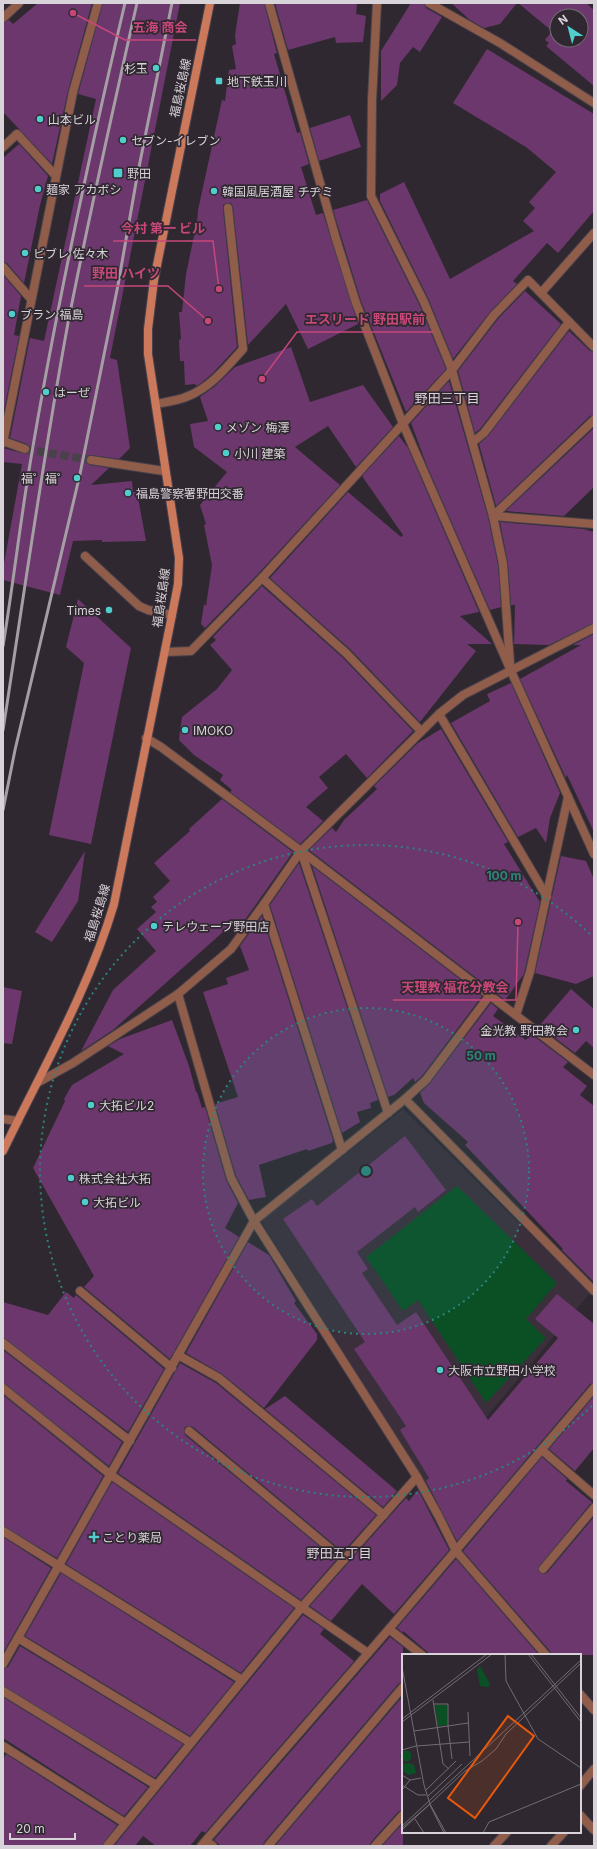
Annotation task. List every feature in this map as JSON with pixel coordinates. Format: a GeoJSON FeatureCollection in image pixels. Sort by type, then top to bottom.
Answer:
{"type":"FeatureCollection","features":[{"type":"Feature","properties":{"kind":"street"},"geometry":{"type":"LineString","coordinates":[[3,18],[19,3]]}},
{"type":"Feature","properties":{"kind":"street"},"geometry":{"type":"LineString","coordinates":[[25,449],[3,442],[72,92],[98,3]]}},
{"type":"Feature","properties":{"kind":"street","name":"福島桜島線"},"geometry":{"type":"LineString","coordinates":[[3,1151],[37,1083],[104,938],[114,904],[178,584],[178,558],[148,354],[148,329],[150,309],[173,180],[210,3]]}},
{"type":"Feature","properties":{"kind":"street"},"geometry":{"type":"LineString","coordinates":[[269,3],[338,246],[356,303],[403,424],[511,671],[593,850]]}},
{"type":"Feature","properties":{"kind":"street"},"geometry":{"type":"LineString","coordinates":[[377,3],[372,100],[371,196],[424,302],[452,370],[493,516],[503,564],[511,671]]}},
{"type":"Feature","properties":{"kind":"street"},"geometry":{"type":"LineString","coordinates":[[429,3],[500,43],[594,103]]}},
{"type":"Feature","properties":{"kind":"street"},"geometry":{"type":"LineString","coordinates":[[3,147],[17,134],[56,176]]}},
{"type":"Feature","properties":{"kind":"street"},"geometry":{"type":"LineString","coordinates":[[156,404],[186,397],[199,391],[211,383],[243,349],[228,208]]}},
{"type":"Feature","properties":{"kind":"street"},"geometry":{"type":"LineString","coordinates":[[541,293],[594,233]]}},
{"type":"Feature","properties":{"kind":"street"},"geometry":{"type":"LineString","coordinates":[[3,267],[32,300]]}},
{"type":"Feature","properties":{"kind":"street"},"geometry":{"type":"LineString","coordinates":[[165,652],[191,651],[262,578],[403,424],[452,370],[494,315],[528,280],[594,347]]}},
{"type":"Feature","properties":{"kind":"street"},"geometry":{"type":"LineString","coordinates":[[473,442],[484,433],[569,322]]}},
{"type":"Feature","properties":{"kind":"street"},"geometry":{"type":"LineString","coordinates":[[493,516],[594,420]]}},
{"type":"Feature","properties":{"kind":"street"},"geometry":{"type":"LineString","coordinates":[[91,460],[164,471]]}},
{"type":"Feature","properties":{"kind":"street"},"geometry":{"type":"LineString","coordinates":[[493,516],[594,524]]}},
{"type":"Feature","properties":{"kind":"street"},"geometry":{"type":"LineString","coordinates":[[85,556],[139,606],[148,610],[172,615]]}},
{"type":"Feature","properties":{"kind":"street"},"geometry":{"type":"LineString","coordinates":[[262,578],[346,653],[421,731]]}},
{"type":"Feature","properties":{"kind":"street"},"geometry":{"type":"LineString","coordinates":[[37,1083],[73,1063],[178,994],[230,949],[264,904],[300,851],[439,714],[463,695],[594,628]]}},
{"type":"Feature","properties":{"kind":"street"},"geometry":{"type":"LineString","coordinates":[[439,714],[547,897]]}},
{"type":"Feature","properties":{"kind":"street"},"geometry":{"type":"LineString","coordinates":[[146,738],[161,747],[300,851],[594,1075]]}},
{"type":"Feature","properties":{"kind":"street"},"geometry":{"type":"LineString","coordinates":[[516,1015],[530,972],[568,797]]}},
{"type":"Feature","properties":{"kind":"street"},"geometry":{"type":"LineString","coordinates":[[300,851],[388,1113]]}},
{"type":"Feature","properties":{"kind":"street"},"geometry":{"type":"LineString","coordinates":[[264,904],[342,1150]]}},
{"type":"Feature","properties":{"kind":"street"},"geometry":{"type":"LineString","coordinates":[[178,994],[231,1178],[254,1221],[417,1477],[456,1551],[545,1654]]}},
{"type":"Feature","properties":{"kind":"street"},"geometry":{"type":"LineString","coordinates":[[3,1664],[254,1221],[388,1113],[426,1080],[490,995]]}},
{"type":"Feature","properties":{"kind":"street"},"geometry":{"type":"LineString","coordinates":[[405,1099],[594,1291]]}},
{"type":"Feature","properties":{"kind":"street"},"geometry":{"type":"LineString","coordinates":[[3,1119],[18,1121]]}},
{"type":"Feature","properties":{"kind":"street"},"geometry":{"type":"LineString","coordinates":[[80,1291],[172,1368]]}},
{"type":"Feature","properties":{"kind":"street"},"geometry":{"type":"LineString","coordinates":[[3,1343],[130,1441]]}},
{"type":"Feature","properties":{"kind":"street"},"geometry":{"type":"LineString","coordinates":[[178,1355],[219,1378],[384,1515]]}},
{"type":"Feature","properties":{"kind":"street"},"geometry":{"type":"LineString","coordinates":[[3,1388],[111,1475],[368,1653]]}},
{"type":"Feature","properties":{"kind":"street"},"geometry":{"type":"LineString","coordinates":[[213,1846],[204,1843],[389,1630],[594,1388]]}},
{"type":"Feature","properties":{"kind":"street"},"geometry":{"type":"LineString","coordinates":[[189,1431],[344,1560]]}},
{"type":"Feature","properties":{"kind":"street"},"geometry":{"type":"LineString","coordinates":[[542,1450],[594,1495]]}},
{"type":"Feature","properties":{"kind":"street"},"geometry":{"type":"LineString","coordinates":[[107,1846],[302,1607],[417,1477]]}},
{"type":"Feature","properties":{"kind":"street"},"geometry":{"type":"LineString","coordinates":[[543,1569],[594,1508]]}},
{"type":"Feature","properties":{"kind":"street"},"geometry":{"type":"LineString","coordinates":[[3,1532],[242,1680]]}},
{"type":"Feature","properties":{"kind":"street"},"geometry":{"type":"LineString","coordinates":[[389,1630],[421,1654]]}},
{"type":"Feature","properties":{"kind":"street"},"geometry":{"type":"LineString","coordinates":[[18,1638],[191,1743]]}},
{"type":"Feature","properties":{"kind":"street"},"geometry":{"type":"LineString","coordinates":[[268,1846],[402,1687]]}},
{"type":"Feature","properties":{"kind":"street"},"geometry":{"type":"LineString","coordinates":[[3,1691],[156,1786]]}},
{"type":"Feature","properties":{"kind":"street"},"geometry":{"type":"LineString","coordinates":[[581,1695],[594,1710]]}},
{"type":"Feature","properties":{"kind":"street"},"geometry":{"type":"LineString","coordinates":[[3,1746],[125,1824]]}},
{"type":"Feature","properties":{"kind":"street"},"geometry":{"type":"LineString","coordinates":[[581,1785],[594,1769]]}},
{"type":"Feature","properties":{"kind":"street"},"geometry":{"type":"LineString","coordinates":[[374,1846],[402,1816]]}},
{"type":"Feature","properties":{"kind":"street"},"geometry":{"type":"LineString","coordinates":[[581,1816],[594,1830]]}},
{"type":"Feature","properties":{"kind":"street"},"geometry":{"type":"LineString","coordinates":[[494,1846],[506,1833]]}},
{"type":"Feature","properties":{"kind":"street"},"geometry":{"type":"LineString","coordinates":[[551,1846],[563,1833]]}},
{"type":"Feature","properties":{"kind":"shaded area","name":"大阪市立野田小学校"},"geometry":{"type":"Polygon","coordinates":[[[403,1109],[590,1293],[428,1487],[264,1226],[262,1220],[403,1109]]]}},
{"type":"Feature","properties":{"kind":"green space"},"geometry":{"type":"Polygon","coordinates":[[[457,1186],[557,1283],[526,1319],[546,1338],[486,1403],[418,1300],[403,1311],[366,1257],[457,1186]]]}},
{"type":"Feature","properties":{"kind":"building"},"geometry":{"type":"Polygon","coordinates":[[[38,3],[92,3],[68,91],[52,164],[3,112],[3,23],[9,20],[13,24],[38,3]]]}},
{"type":"Feature","properties":{"kind":"building"},"geometry":{"type":"Polygon","coordinates":[[[103,3],[180,3],[110,358],[117,360],[130,448],[119,459],[91,455],[87,456],[86,460],[90,465],[109,468],[91,485],[132,481],[133,492],[137,492],[146,541],[73,541],[60,595],[3,580],[3,569],[22,464],[3,462],[3,448],[26,454],[30,450],[27,444],[10,438],[30,338],[44,341],[96,99],[78,94],[103,3]]]}},
{"type":"Feature","properties":{"kind":"building"},"geometry":{"type":"Polygon","coordinates":[[[240,3],[264,3],[277,53],[274,54],[297,133],[300,132],[309,164],[301,167],[316,215],[323,213],[358,324],[308,349],[286,304],[248,345],[233,207],[231,203],[227,203],[223,205],[223,209],[237,347],[213,373],[200,384],[196,386],[195,384],[185,385],[184,361],[180,361],[179,340],[181,339],[179,312],[182,312],[186,274],[197,222],[198,210],[222,100],[225,101],[229,70],[236,69],[232,46],[236,44],[235,35],[240,3]]]}},
{"type":"Feature","properties":{"kind":"building"},"geometry":{"type":"Polygon","coordinates":[[[275,3],[357,4],[356,14],[366,16],[363,42],[336,43],[335,37],[288,50],[275,3]]]}},
{"type":"Feature","properties":{"kind":"building"},"geometry":{"type":"Polygon","coordinates":[[[411,3],[424,3],[426,8],[442,17],[420,52],[413,47],[400,63],[397,85],[381,101],[381,51],[411,3]]]}},
{"type":"Feature","properties":{"kind":"building"},"geometry":{"type":"Polygon","coordinates":[[[451,3],[517,3],[500,24],[484,28],[470,20],[451,3]]]}},
{"type":"Feature","properties":{"kind":"building"},"geometry":{"type":"Polygon","coordinates":[[[518,3],[586,3],[594,10],[594,86],[546,46],[549,43],[549,48],[589,48],[589,8],[549,8],[549,29],[518,3]]]}},
{"type":"Feature","properties":{"kind":"building"},"geometry":{"type":"Polygon","coordinates":[[[549,35],[549,43],[545,40],[549,35]]]}},
{"type":"Feature","properties":{"kind":"building"},"geometry":{"type":"Polygon","coordinates":[[[487,49],[594,114],[594,211],[558,253],[547,243],[513,281],[517,284],[490,312],[453,359],[429,300],[380,201],[380,194],[404,182],[450,279],[534,231],[523,221],[535,208],[529,202],[556,172],[526,147],[453,103],[487,49]]]}},
{"type":"Feature","properties":{"kind":"building"},"geometry":{"type":"Polygon","coordinates":[[[350,115],[361,147],[319,161],[310,128],[350,115]]]}},
{"type":"Feature","properties":{"kind":"building"},"geometry":{"type":"Polygon","coordinates":[[[19,144],[48,176],[40,205],[24,283],[7,263],[3,262],[3,158],[19,144]]]}},
{"type":"Feature","properties":{"kind":"building"},"geometry":{"type":"Polygon","coordinates":[[[367,200],[419,304],[446,369],[406,412],[361,301],[333,210],[367,200]]]}},
{"type":"Feature","properties":{"kind":"building"},"geometry":{"type":"Polygon","coordinates":[[[3,275],[21,296],[14,335],[19,336],[3,415],[3,275]]]}},
{"type":"Feature","properties":{"kind":"building"},"geometry":{"type":"Polygon","coordinates":[[[525,291],[561,324],[480,429],[475,433],[458,371],[498,319],[525,291]]]}},
{"type":"Feature","properties":{"kind":"building"},"geometry":{"type":"Polygon","coordinates":[[[569,331],[590,351],[594,352],[594,415],[590,416],[496,506],[479,444],[488,436],[569,331]]]}},
{"type":"Feature","properties":{"kind":"building"},"geometry":{"type":"Polygon","coordinates":[[[291,347],[310,402],[363,385],[393,427],[356,467],[328,426],[295,447],[340,485],[258,574],[205,628],[201,624],[204,604],[206,606],[212,565],[204,525],[206,524],[200,505],[227,472],[194,447],[190,424],[208,421],[200,397],[214,387],[235,367],[291,347]]]}},
{"type":"Feature","properties":{"kind":"building"},"geometry":{"type":"Polygon","coordinates":[[[449,381],[488,517],[498,565],[501,607],[490,610],[427,466],[411,423],[449,381]]]}},
{"type":"Feature","properties":{"kind":"building"},"geometry":{"type":"Polygon","coordinates":[[[594,428],[594,487],[564,516],[506,511],[594,428]]]}},
{"type":"Feature","properties":{"kind":"building"},"geometry":{"type":"Polygon","coordinates":[[[399,436],[408,448],[479,612],[460,616],[492,644],[467,644],[476,651],[420,722],[350,649],[270,578],[348,492],[401,537],[403,535],[362,476],[399,436]]]}},
{"type":"Feature","properties":{"kind":"building"},"geometry":{"type":"Polygon","coordinates":[[[500,522],[584,529],[594,532],[594,623],[549,645],[514,644],[515,605],[511,605],[508,564],[500,522]]]}},
{"type":"Feature","properties":{"kind":"building"},"geometry":{"type":"Polygon","coordinates":[[[262,586],[342,657],[413,731],[367,778],[346,754],[319,777],[328,788],[306,807],[323,821],[300,844],[230,792],[232,790],[220,780],[223,775],[194,755],[179,740],[182,717],[217,689],[232,670],[210,645],[216,640],[213,637],[262,586]]]}},
{"type":"Feature","properties":{"kind":"building"},"geometry":{"type":"Polygon","coordinates":[[[78,599],[131,648],[91,844],[49,835],[84,663],[66,647],[78,599]]]}},
{"type":"Feature","properties":{"kind":"building"},"geometry":{"type":"Polygon","coordinates":[[[594,634],[594,832],[567,775],[566,778],[520,679],[581,645],[573,645],[594,634]]]}},
{"type":"Feature","properties":{"kind":"building"},"geometry":{"type":"Polygon","coordinates":[[[511,683],[560,793],[550,818],[546,843],[536,828],[518,837],[451,723],[490,701],[487,694],[511,683]]]}},
{"type":"Feature","properties":{"kind":"building"},"geometry":{"type":"Polygon","coordinates":[[[441,729],[508,842],[504,844],[540,902],[524,974],[505,1000],[309,850],[332,828],[336,832],[344,820],[377,789],[374,786],[418,743],[441,729]]]}},
{"type":"Feature","properties":{"kind":"building"},"geometry":{"type":"Polygon","coordinates":[[[222,799],[293,852],[235,934],[232,924],[113,1030],[81,1051],[113,990],[156,951],[137,929],[156,912],[151,907],[157,902],[153,897],[170,881],[154,863],[190,831],[189,829],[222,799]]]}},
{"type":"Feature","properties":{"kind":"building"},"geometry":{"type":"Polygon","coordinates":[[[85,851],[78,901],[52,942],[35,932],[85,851]]]}},
{"type":"Feature","properties":{"kind":"building"},"geometry":{"type":"Polygon","coordinates":[[[561,856],[586,861],[594,879],[594,976],[576,984],[535,973],[561,856]]]}},
{"type":"Feature","properties":{"kind":"building"},"geometry":{"type":"Polygon","coordinates":[[[299,863],[378,1100],[370,1103],[371,1108],[357,1112],[360,1122],[342,1133],[270,905],[299,863]]]}},
{"type":"Feature","properties":{"kind":"building"},"geometry":{"type":"Polygon","coordinates":[[[312,866],[482,996],[422,1076],[415,1082],[413,1078],[394,1095],[388,1097],[312,866]]]}},
{"type":"Feature","properties":{"kind":"building"},"geometry":{"type":"Polygon","coordinates":[[[262,916],[333,1140],[332,1143],[308,1151],[307,1149],[259,1165],[266,1197],[249,1200],[236,1176],[215,1104],[238,1097],[203,992],[228,984],[226,978],[249,970],[240,946],[262,916]]]}},
{"type":"Feature","properties":{"kind":"building"},"geometry":{"type":"Polygon","coordinates":[[[3,987],[22,991],[12,1044],[3,1043],[3,987]]]}},
{"type":"Feature","properties":{"kind":"building","name":"金光教 野田教会"},"geometry":{"type":"Polygon","coordinates":[[[571,989],[594,1009],[594,1048],[586,1041],[575,1053],[539,1026],[571,989]]]}},
{"type":"Feature","properties":{"kind":"building"},"geometry":{"type":"Polygon","coordinates":[[[491,1003],[498,1009],[493,1016],[526,1040],[531,1034],[568,1062],[563,1067],[587,1086],[580,1095],[594,1106],[594,1282],[562,1250],[563,1249],[465,1145],[468,1142],[424,1103],[420,1093],[430,1083],[491,1003]]]}},
{"type":"Feature","properties":{"kind":"building"},"geometry":{"type":"Polygon","coordinates":[[[172,1020],[189,1066],[202,1108],[205,1107],[226,1180],[238,1203],[225,1228],[239,1237],[170,1359],[84,1287],[94,1276],[33,1168],[65,1101],[64,1099],[72,1085],[124,1054],[108,1046],[120,1039],[172,1020]]]}},
{"type":"Feature","properties":{"kind":"building"},"geometry":{"type":"Polygon","coordinates":[[[405,1136],[446,1190],[418,1212],[415,1207],[357,1252],[368,1269],[362,1273],[397,1325],[416,1312],[488,1420],[558,1338],[535,1319],[557,1294],[594,1324],[594,1383],[590,1384],[457,1541],[426,1481],[429,1478],[400,1430],[406,1426],[354,1349],[365,1342],[283,1219],[312,1199],[317,1206],[405,1136]]]}},
{"type":"Feature","properties":{"kind":"building"},"geometry":{"type":"Polygon","coordinates":[[[248,1242],[269,1255],[296,1301],[294,1303],[317,1334],[317,1340],[264,1408],[222,1374],[186,1353],[248,1242]]]}},
{"type":"Feature","properties":{"kind":"building"},"geometry":{"type":"Polygon","coordinates":[[[66,1292],[74,1298],[76,1295],[164,1369],[128,1432],[3,1338],[3,1302],[48,1315],[66,1292]]]}},
{"type":"Feature","properties":{"kind":"building"},"geometry":{"type":"Polygon","coordinates":[[[3,1350],[122,1442],[109,1466],[3,1383],[3,1350]]]}},
{"type":"Feature","properties":{"kind":"building"},"geometry":{"type":"Polygon","coordinates":[[[180,1363],[216,1383],[376,1515],[343,1552],[193,1427],[185,1427],[185,1435],[336,1560],[301,1600],[118,1473],[180,1363]]]}},
{"type":"Feature","properties":{"kind":"building"},"geometry":{"type":"Polygon","coordinates":[[[3,1395],[103,1476],[57,1558],[3,1526],[3,1395]]]}},
{"type":"Feature","properties":{"kind":"building"},"geometry":{"type":"Polygon","coordinates":[[[285,1396],[397,1491],[383,1507],[265,1409],[285,1396]]]}},
{"type":"Feature","properties":{"kind":"building"},"geometry":{"type":"Polygon","coordinates":[[[594,1396],[594,1448],[575,1471],[549,1449],[594,1396]]]}},
{"type":"Feature","properties":{"kind":"building"},"geometry":{"type":"Polygon","coordinates":[[[542,1457],[567,1479],[566,1481],[593,1503],[590,1504],[538,1568],[542,1574],[547,1573],[594,1517],[594,1655],[551,1654],[550,1651],[463,1551],[542,1457]]]}},
{"type":"Feature","properties":{"kind":"building"},"geometry":{"type":"Polygon","coordinates":[[[112,1482],[294,1608],[241,1673],[66,1564],[112,1482]]]}},
{"type":"Feature","properties":{"kind":"building"},"geometry":{"type":"Polygon","coordinates":[[[418,1490],[449,1550],[394,1614],[362,1584],[331,1621],[310,1606],[406,1498],[409,1501],[418,1490]]]}},
{"type":"Feature","properties":{"kind":"building"},"geometry":{"type":"Polygon","coordinates":[[[3,1537],[51,1568],[3,1653],[3,1537]]]}},
{"type":"Feature","properties":{"kind":"building"},"geometry":{"type":"Polygon","coordinates":[[[456,1559],[538,1654],[430,1654],[403,1631],[403,1633],[397,1628],[456,1559]]]}},
{"type":"Feature","properties":{"kind":"building"},"geometry":{"type":"Polygon","coordinates":[[[61,1573],[234,1682],[190,1736],[25,1636],[61,1573]]]}},
{"type":"Feature","properties":{"kind":"building"},"geometry":{"type":"Polygon","coordinates":[[[303,1615],[324,1629],[320,1634],[354,1661],[205,1833],[202,1831],[190,1846],[156,1846],[143,1836],[135,1846],[114,1846],[303,1615]]]}},
{"type":"Feature","properties":{"kind":"building"},"geometry":{"type":"Polygon","coordinates":[[[390,1637],[403,1647],[402,1682],[399,1683],[264,1842],[263,1846],[221,1846],[214,1840],[390,1637]]]}},
{"type":"Feature","properties":{"kind":"building"},"geometry":{"type":"Polygon","coordinates":[[[20,1646],[183,1744],[155,1778],[3,1686],[3,1669],[8,1667],[20,1646]]]}},
{"type":"Feature","properties":{"kind":"building"},"geometry":{"type":"Polygon","coordinates":[[[3,1697],[148,1787],[124,1816],[3,1738],[3,1697]]]}},
{"type":"Feature","properties":{"kind":"building"},"geometry":{"type":"Polygon","coordinates":[[[402,1697],[402,1810],[399,1811],[371,1842],[370,1846],[275,1846],[402,1697]]]}},
{"type":"Feature","properties":{"kind":"building"},"geometry":{"type":"Polygon","coordinates":[[[6,1754],[117,1825],[102,1846],[3,1846],[3,1760],[6,1754]]]}},
{"type":"Feature","properties":{"kind":"building"},"geometry":{"type":"Polygon","coordinates":[[[402,1824],[403,1846],[382,1846],[402,1824]]]}},
{"type":"Feature","properties":{"kind":"tunnel"},"geometry":{"type":"LineString","coordinates":[[25,449],[91,460]]}},
{"type":"Feature","properties":{"kind":"railway"},"geometry":{"type":"LineString","coordinates":[[3,646],[26,487],[62,290],[86,175],[125,3]]}},
{"type":"Feature","properties":{"kind":"railway"},"geometry":{"type":"LineString","coordinates":[[3,730],[42,475],[68,323],[137,3]]}},
{"type":"Feature","properties":{"kind":"railway"},"geometry":{"type":"LineString","coordinates":[[3,810],[15,750],[80,474],[172,3]]}},
{"type":"Feature","properties":{"kind":"place","name":"五海 商会"},"geometry":{"type":"Point","coordinates":[73,13]}},
{"type":"Feature","properties":{"kind":"place","name":"杉玉"},"geometry":{"type":"Point","coordinates":[156,68]}},
{"type":"Feature","properties":{"kind":"place","name":"地下鉄玉川"},"geometry":{"type":"Point","coordinates":[219,81]}},
{"type":"Feature","properties":{"kind":"place","name":"山本ビル"},"geometry":{"type":"Point","coordinates":[40,119]}},
{"type":"Feature","properties":{"kind":"place","name":"セブン-イレブン"},"geometry":{"type":"Point","coordinates":[123,140]}},
{"type":"Feature","properties":{"kind":"place","name":"野田"},"geometry":{"type":"Point","coordinates":[118,173]}},
{"type":"Feature","properties":{"kind":"place","name":"麺家 アカボシ"},"geometry":{"type":"Point","coordinates":[38,189]}},
{"type":"Feature","properties":{"kind":"place","name":"韓国風居酒屋 チヂミ"},"geometry":{"type":"Point","coordinates":[214,191]}},
{"type":"Feature","properties":{"kind":"place","name":"ビブレ 佐々木"},"geometry":{"type":"Point","coordinates":[25,253]}},
{"type":"Feature","properties":{"kind":"place","name":"今村 第一 ビル"},"geometry":{"type":"Point","coordinates":[219,289]}},
{"type":"Feature","properties":{"kind":"place","name":"ブラン 福島"},"geometry":{"type":"Point","coordinates":[12,314]}},
{"type":"Feature","properties":{"kind":"place","name":"野田 ハイツ"},"geometry":{"type":"Point","coordinates":[208,321]}},
{"type":"Feature","properties":{"kind":"place","name":"エスリード 野田駅前"},"geometry":{"type":"Point","coordinates":[262,379]}},
{"type":"Feature","properties":{"kind":"place","name":"はーぜ"},"geometry":{"type":"Point","coordinates":[46,392]}},
{"type":"Feature","properties":{"kind":"place","name":"メゾン 梅澤"},"geometry":{"type":"Point","coordinates":[218,427]}},
{"type":"Feature","properties":{"kind":"place","name":"小川 建築"},"geometry":{"type":"Point","coordinates":[226,453]}},
{"type":"Feature","properties":{"kind":"place","name":"福゜福゜"},"geometry":{"type":"Point","coordinates":[77,478]}},
{"type":"Feature","properties":{"kind":"place","name":"福島警察署野田交番"},"geometry":{"type":"Point","coordinates":[128,493]}},
{"type":"Feature","properties":{"kind":"place","name":"Times"},"geometry":{"type":"Point","coordinates":[109,610]}},
{"type":"Feature","properties":{"kind":"place","name":"IMOKO"},"geometry":{"type":"Point","coordinates":[185,730]}},
{"type":"Feature","properties":{"kind":"place","name":"天理教 福花分教会"},"geometry":{"type":"Point","coordinates":[518,922]}},
{"type":"Feature","properties":{"kind":"place","name":"テレウェーブ野田店"},"geometry":{"type":"Point","coordinates":[154,926]}},
{"type":"Feature","properties":{"kind":"place","name":"金光教 野田教会"},"geometry":{"type":"Point","coordinates":[576,1030]}},
{"type":"Feature","properties":{"kind":"place","name":"大拓ビル2"},"geometry":{"type":"Point","coordinates":[91,1105]}},
{"type":"Feature","properties":{"kind":"place","name":"株式会社大拓"},"geometry":{"type":"Point","coordinates":[71,1178]}},
{"type":"Feature","properties":{"kind":"place","name":"大拓ビル"},"geometry":{"type":"Point","coordinates":[85,1202]}},
{"type":"Feature","properties":{"kind":"place","name":"大阪市立野田小学校"},"geometry":{"type":"Point","coordinates":[440,1370]}},
{"type":"Feature","properties":{"kind":"place","name":"ことり薬局"},"geometry":{"type":"Point","coordinates":[94,1537]}},
{"type":"Feature","properties":{"kind":"district","name":"野田三丁目"},"geometry":{"type":"Point","coordinates":[447,398]}},
{"type":"Feature","properties":{"kind":"district","name":"野田五丁目"},"geometry":{"type":"Point","coordinates":[339,1553]}}]}
